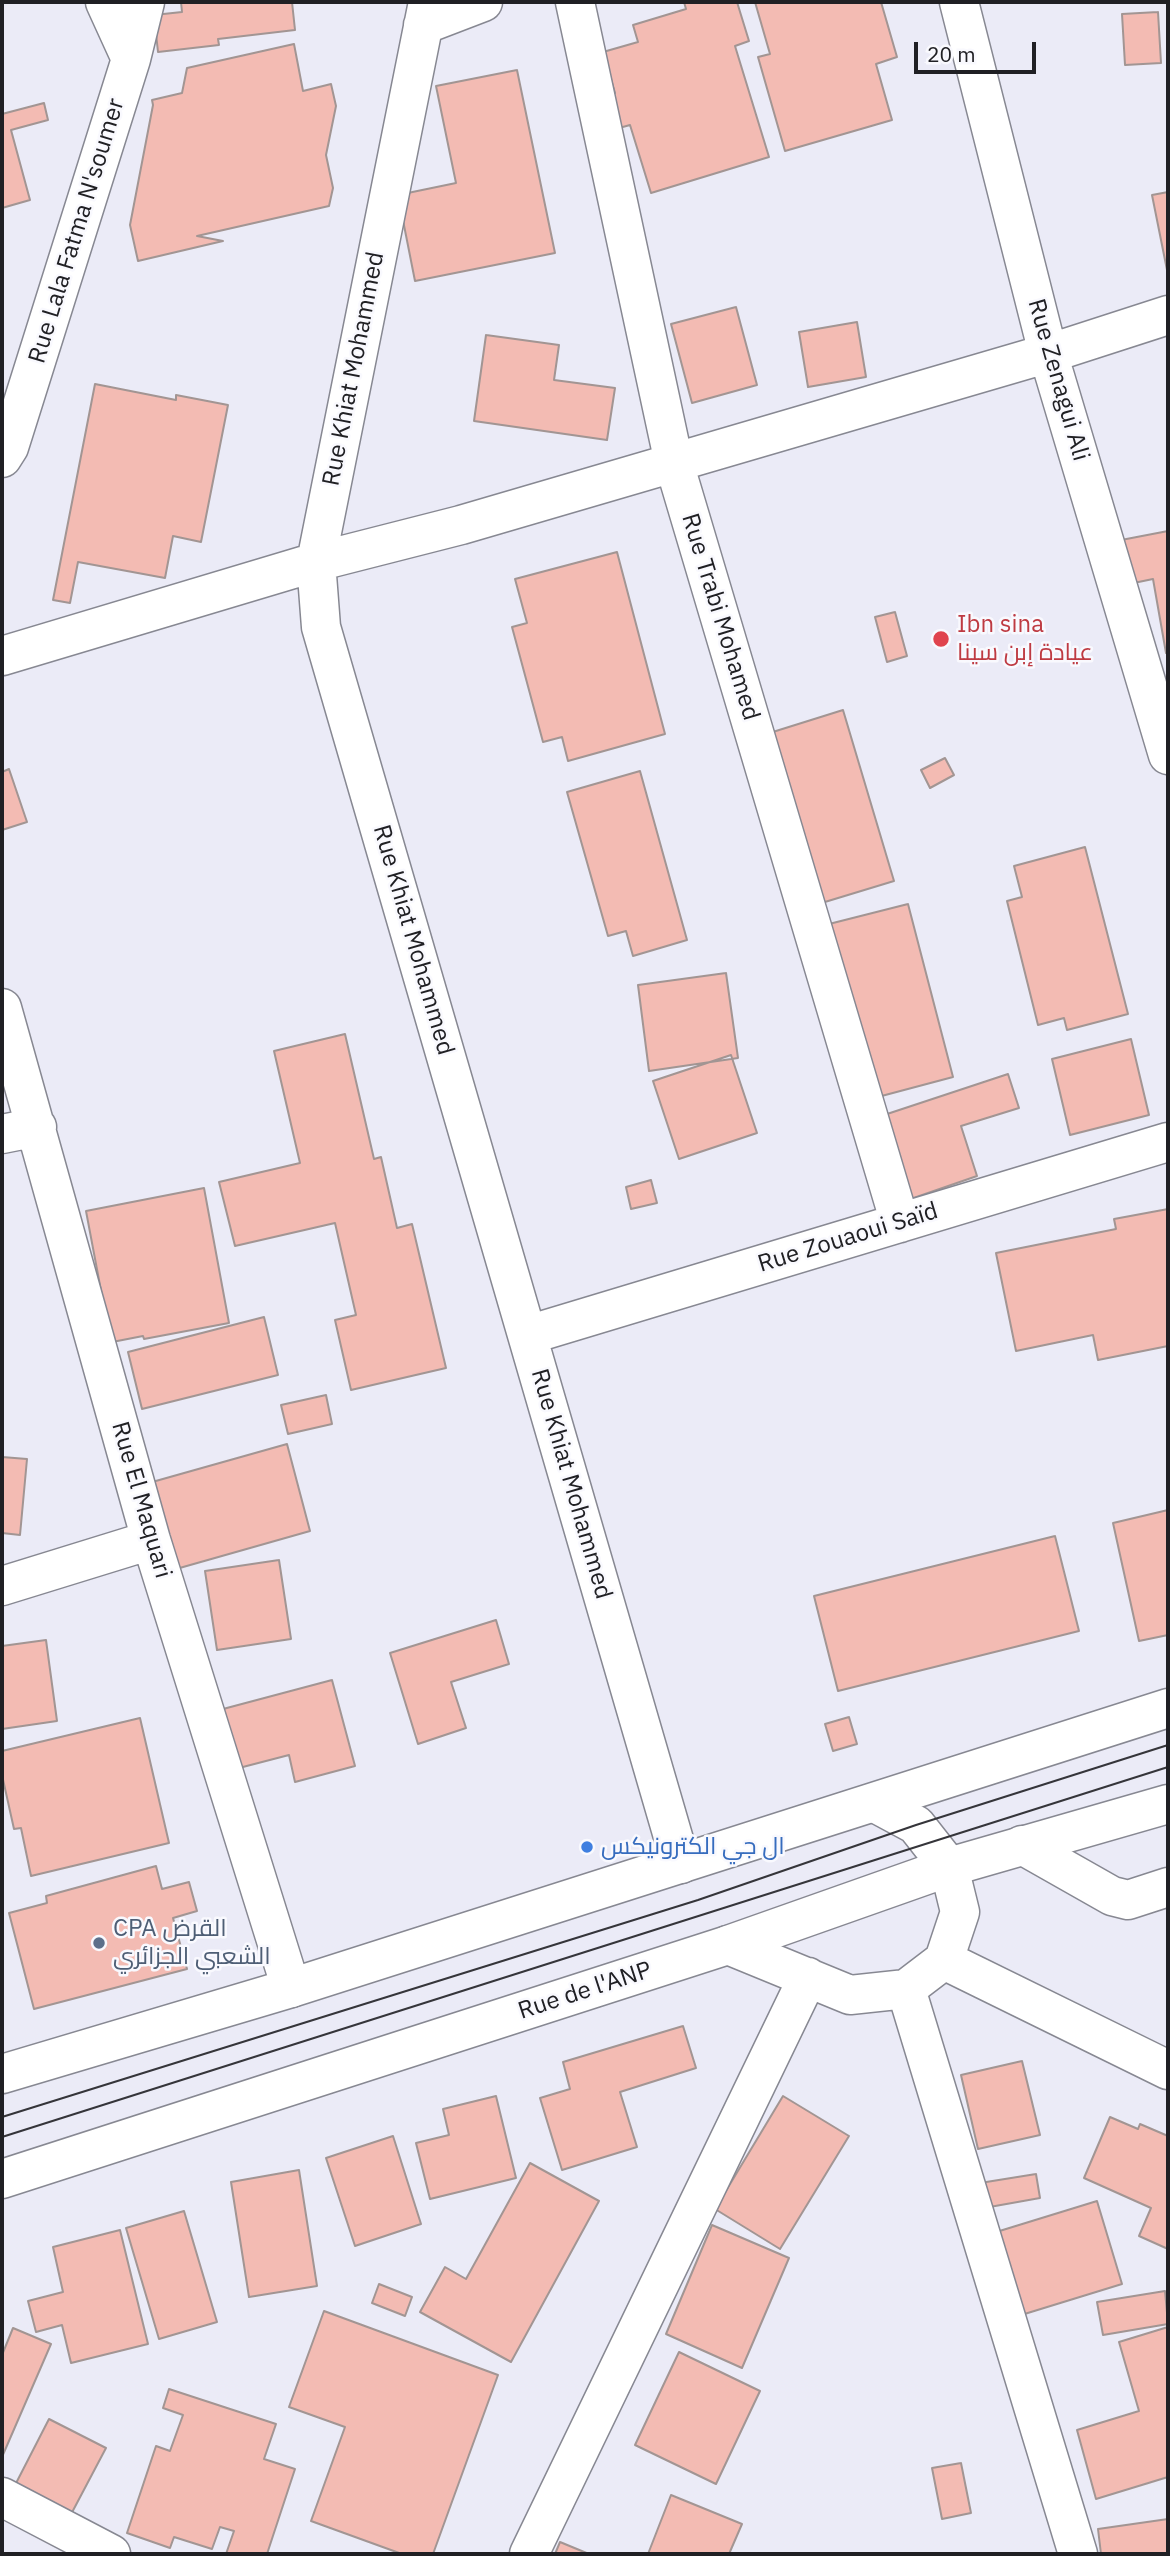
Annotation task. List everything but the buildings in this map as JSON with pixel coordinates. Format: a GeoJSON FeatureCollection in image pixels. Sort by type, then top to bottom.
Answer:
{"type":"FeatureCollection","features":[{"type":"Feature","properties":{"kind":"street"},"geometry":{"type":"LineString","coordinates":[[105,2],[131,59]]}},
{"type":"Feature","properties":{"kind":"street","name":"Rue Lala Fatma N'soumer"},"geometry":{"type":"LineString","coordinates":[[2,458],[9,447],[131,59],[145,2]]}},
{"type":"Feature","properties":{"kind":"street"},"geometry":{"type":"LineString","coordinates":[[425,13],[483,2]]}},
{"type":"Feature","properties":{"kind":"street","name":"Rue Trabi Mohamed"},"geometry":{"type":"LineString","coordinates":[[575,2],[674,463],[900,1223]]}},
{"type":"Feature","properties":{"kind":"street","name":"Rue Zenagui Ali"},"geometry":{"type":"LineString","coordinates":[[959,2],[1048,353],[1161,704],[1168,755]]}},
{"type":"Feature","properties":{"kind":"street","name":"Rue Khiat Mohammed"},"geometry":{"type":"LineString","coordinates":[[425,13],[316,562],[321,627],[681,1864]]}},
{"type":"Feature","properties":{"kind":"street"},"geometry":{"type":"LineString","coordinates":[[2,656],[316,562],[461,525],[674,463],[1168,315]]}},
{"type":"Feature","properties":{"kind":"street","name":"Rue El Maquari"},"geometry":{"type":"LineString","coordinates":[[2,1008],[19,1130],[291,1988]]}},
{"type":"Feature","properties":{"kind":"street","name":"Rue Zouaoui Saïd"},"geometry":{"type":"LineString","coordinates":[[528,1335],[1168,1142]]}},
{"type":"Feature","properties":{"kind":"street"},"geometry":{"type":"LineString","coordinates":[[2,1586],[151,1540]]}},
{"type":"Feature","properties":{"kind":"street"},"geometry":{"type":"LineString","coordinates":[[2,2074],[291,1988],[1168,1708]]}},
{"type":"Feature","properties":{"kind":"street"},"geometry":{"type":"LineString","coordinates":[[728,1945],[850,1995],[906,1989],[944,1960],[960,1912],[949,1867],[916,1825],[876,1803]]}},
{"type":"Feature","properties":{"kind":"street","name":"Rue de l'ANP"},"geometry":{"type":"LineString","coordinates":[[2,2179],[728,1945],[949,1867],[1168,1804]]}},
{"type":"Feature","properties":{"kind":"street"},"geometry":{"type":"LineString","coordinates":[[1022,1845],[1112,1896],[1128,1900],[1168,1887]]}},
{"type":"Feature","properties":{"kind":"street"},"geometry":{"type":"LineString","coordinates":[[944,1960],[1168,2070]]}},
{"type":"Feature","properties":{"kind":"street"},"geometry":{"type":"LineString","coordinates":[[529,2554],[808,1977]]}},
{"type":"Feature","properties":{"kind":"street"},"geometry":{"type":"LineString","coordinates":[[906,1989],[1078,2554]]}},
{"type":"Feature","properties":{"kind":"street"},"geometry":{"type":"LineString","coordinates":[[2,2497],[111,2554]]}},
{"type":"Feature","properties":{"kind":"tram line"},"geometry":{"type":"LineString","coordinates":[[2,2117],[698,1900],[916,1825],[1168,1745]]}},
{"type":"Feature","properties":{"kind":"tram line"},"geometry":{"type":"LineString","coordinates":[[2,2137],[1168,1767]]}},
{"type":"Feature","properties":{"kind":"place","name":"Ibn sina عيادة إبن سينا"},"geometry":{"type":"Point","coordinates":[941,639]}},
{"type":"Feature","properties":{"kind":"place","name":"ال جي الكترونيكس"},"geometry":{"type":"Point","coordinates":[587,1847]}},
{"type":"Feature","properties":{"kind":"place","name":"CPA القرض الشعبي الجزائري"},"geometry":{"type":"Point","coordinates":[99,1943]}}]}
